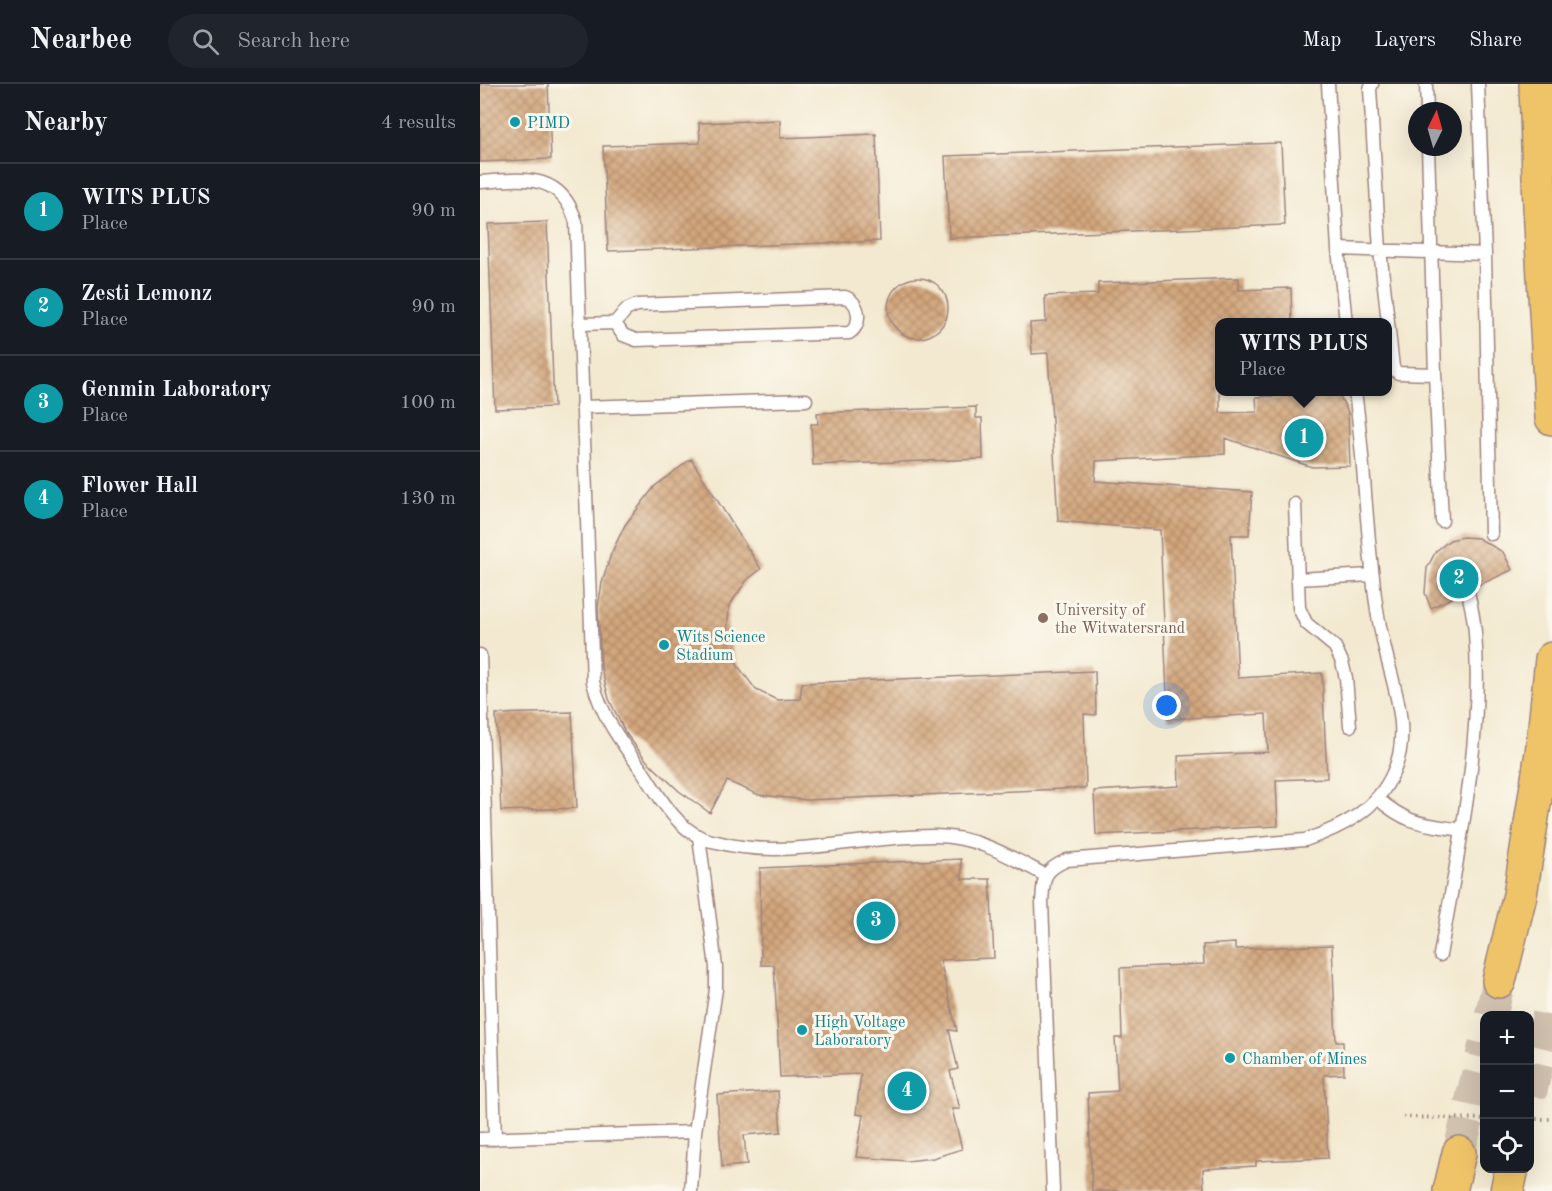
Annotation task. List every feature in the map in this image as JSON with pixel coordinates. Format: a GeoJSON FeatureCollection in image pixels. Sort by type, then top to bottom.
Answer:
{"type":"FeatureCollection","features":[{"type":"Feature","properties":{"kind":"highway"},"geometry":{"type":"LineString","coordinates":[[1536,84],[1540,207],[1552,418]]}},
{"type":"Feature","properties":{"kind":"highway"},"geometry":{"type":"LineString","coordinates":[[1499,981],[1520,895],[1543,746],[1552,658]]}},
{"type":"Feature","properties":{"kind":"highway"},"geometry":{"type":"LineString","coordinates":[[1450,1191],[1459,1153]]}},
{"type":"Feature","properties":{"kind":"highway"},"geometry":{"type":"LineString","coordinates":[[1507,1191],[1511,1173]]}},
{"type":"Feature","properties":{"kind":"lane"},"geometry":{"type":"LineString","coordinates":[[1328,84],[1338,249],[1346,318]]}},
{"type":"Feature","properties":{"kind":"lane"},"geometry":{"type":"LineString","coordinates":[[1372,84],[1370,89],[1380,250],[1387,318]]}},
{"type":"Feature","properties":{"kind":"lane"},"geometry":{"type":"LineString","coordinates":[[1426,84],[1427,102]]}},
{"type":"Feature","properties":{"kind":"lane"},"geometry":{"type":"LineString","coordinates":[[1478,84],[1485,254],[1491,534]]}},
{"type":"Feature","properties":{"kind":"lane"},"geometry":{"type":"LineString","coordinates":[[1428,156],[1442,521]]}},
{"type":"Feature","properties":{"kind":"lane"},"geometry":{"type":"LineString","coordinates":[[480,182],[537,180],[561,193],[568,202],[576,222],[591,666],[597,698],[605,717],[670,811],[699,837],[730,846],[773,849],[935,836],[971,840],[991,846],[1045,875]]}},
{"type":"Feature","properties":{"kind":"lane"},"geometry":{"type":"LineString","coordinates":[[1338,249],[1485,254]]}},
{"type":"Feature","properties":{"kind":"lane"},"geometry":{"type":"LineString","coordinates":[[579,324],[615,323],[626,310],[637,305],[845,297],[852,299],[856,304],[858,323],[849,333],[636,340],[623,335],[615,323]]}},
{"type":"Feature","properties":{"kind":"lane"},"geometry":{"type":"LineString","coordinates":[[1392,359],[1393,368],[1398,373],[1435,374]]}},
{"type":"Feature","properties":{"kind":"lane"},"geometry":{"type":"LineString","coordinates":[[1053,1191],[1042,902],[1045,875],[1053,866],[1067,860],[1305,840],[1331,831],[1364,812],[1377,798],[1393,774],[1400,751],[1400,705],[1377,615],[1355,396]]}},
{"type":"Feature","properties":{"kind":"lane"},"geometry":{"type":"LineString","coordinates":[[582,407],[806,400]]}},
{"type":"Feature","properties":{"kind":"lane"},"geometry":{"type":"LineString","coordinates":[[1295,504],[1299,608],[1306,623],[1335,647],[1342,662],[1346,678],[1350,726]]}},
{"type":"Feature","properties":{"kind":"lane"},"geometry":{"type":"LineString","coordinates":[[1297,579],[1372,575]]}},
{"type":"Feature","properties":{"kind":"lane"},"geometry":{"type":"LineString","coordinates":[[1440,955],[1462,830],[1471,764],[1476,695],[1475,632],[1465,579]]}},
{"type":"Feature","properties":{"kind":"lane"},"geometry":{"type":"LineString","coordinates":[[480,655],[495,1139]]}},
{"type":"Feature","properties":{"kind":"lane"},"geometry":{"type":"LineString","coordinates":[[1377,798],[1395,813],[1416,823],[1462,830]]}},
{"type":"Feature","properties":{"kind":"lane"},"geometry":{"type":"LineString","coordinates":[[691,1191],[695,1132],[716,989],[716,966],[699,837]]}},
{"type":"Feature","properties":{"kind":"lane"},"geometry":{"type":"LineString","coordinates":[[480,1139],[695,1132]]}},
{"type":"Feature","properties":{"kind":"path"},"geometry":{"type":"LineString","coordinates":[[1403,1118],[1480,1119]]}},
{"type":"Feature","properties":{"kind":"path"},"geometry":{"type":"LineString","coordinates":[[1534,1119],[1552,1119]]}},
{"type":"Feature","properties":{"kind":"building","name":"PIMD"},"geometry":{"type":"Polygon","coordinates":[[[480,84],[548,84],[551,159],[480,162],[480,84]]]}},
{"type":"Feature","properties":{"kind":"building"},"geometry":{"type":"Polygon","coordinates":[[[780,120],[780,138],[876,134],[880,241],[608,251],[603,146],[700,143],[699,123],[780,120]]]}},
{"type":"Feature","properties":{"kind":"building"},"geometry":{"type":"Polygon","coordinates":[[[1281,143],[1285,225],[949,238],[945,156],[1281,143]]]}},
{"type":"Feature","properties":{"kind":"building"},"geometry":{"type":"Polygon","coordinates":[[[547,222],[554,407],[495,409],[488,224],[547,222]]]}},
{"type":"Feature","properties":{"kind":"building"},"geometry":{"type":"Polygon","coordinates":[[[918,278],[935,283],[943,291],[948,308],[943,325],[935,333],[918,338],[901,333],[893,325],[888,308],[893,291],[901,283],[918,278]]]}},
{"type":"Feature","properties":{"kind":"building"},"geometry":{"type":"Polygon","coordinates":[[[1239,278],[1239,290],[1291,288],[1292,318],[1215,318],[1215,396],[1220,396],[1220,413],[1257,412],[1256,397],[1340,396],[1348,413],[1350,466],[1312,467],[1225,438],[1225,454],[1096,461],[1095,481],[1252,492],[1249,535],[1231,535],[1238,678],[1322,673],[1327,778],[1276,780],[1278,826],[1096,835],[1094,791],[1179,786],[1178,756],[1268,752],[1266,714],[1168,719],[1160,530],[1058,521],[1048,353],[1032,354],[1030,323],[1046,322],[1045,296],[1098,294],[1098,283],[1239,278]]]}},
{"type":"Feature","properties":{"kind":"building"},"geometry":{"type":"Polygon","coordinates":[[[976,407],[976,418],[982,418],[983,459],[813,465],[811,424],[818,424],[817,413],[976,407]]]}},
{"type":"Feature","properties":{"kind":"building","name":"Wits Science Stadium"},"geometry":{"type":"Polygon","coordinates":[[[691,459],[761,569],[747,580],[729,606],[727,635],[738,666],[756,690],[777,700],[800,699],[802,683],[1095,671],[1096,715],[1084,714],[1086,788],[807,800],[759,795],[727,781],[710,813],[679,791],[646,760],[625,732],[609,699],[601,668],[598,607],[602,583],[611,554],[625,525],[655,486],[691,459]]]}},
{"type":"Feature","properties":{"kind":"building"},"geometry":{"type":"Polygon","coordinates":[[[1463,537],[1478,538],[1503,552],[1512,570],[1475,587],[1471,574],[1463,571],[1457,577],[1460,594],[1431,608],[1425,593],[1427,568],[1436,551],[1450,540],[1463,537]]]}},
{"type":"Feature","properties":{"kind":"building"},"geometry":{"type":"Polygon","coordinates":[[[572,712],[577,808],[501,811],[496,714],[572,712]]]}},
{"type":"Feature","properties":{"kind":"building"},"geometry":{"type":"Polygon","coordinates":[[[961,859],[962,879],[990,879],[994,958],[940,960],[957,1031],[949,1030],[958,1069],[950,1071],[960,1109],[952,1109],[962,1149],[933,1158],[907,1161],[856,1157],[863,1115],[856,1114],[861,1074],[780,1077],[774,965],[761,965],[760,868],[961,859]]]}},
{"type":"Feature","properties":{"kind":"building","name":"Chamber of Mines"},"geometry":{"type":"Polygon","coordinates":[[[1235,943],[1235,949],[1332,945],[1336,1042],[1343,1042],[1344,1074],[1324,1075],[1328,1158],[1256,1161],[1256,1166],[1203,1169],[1204,1191],[1092,1191],[1088,1093],[1118,1091],[1115,1038],[1122,1038],[1120,968],[1204,964],[1203,945],[1235,943]]]}},
{"type":"Feature","properties":{"kind":"building"},"geometry":{"type":"Polygon","coordinates":[[[778,1091],[781,1132],[744,1135],[747,1165],[722,1167],[717,1095],[778,1091]]]}},
{"type":"Feature","properties":{"kind":"tunnel"},"geometry":{"type":"LineString","coordinates":[[1492,1011],[1499,981]]}},
{"type":"Feature","properties":{"kind":"tunnel"},"geometry":{"type":"LineString","coordinates":[[1534,1078],[1552,1000]]}},
{"type":"Feature","properties":{"kind":"tunnel"},"geometry":{"type":"LineString","coordinates":[[1459,1153],[1480,1065]]}},
{"type":"Feature","properties":{"kind":"place","name":"PIMD"},"geometry":{"type":"Point","coordinates":[515,122]}},
{"type":"Feature","properties":{"kind":"place","name":"WITS PLUS"},"geometry":{"type":"Point","coordinates":[1304,438]}},
{"type":"Feature","properties":{"kind":"place","name":"Zesti Lemonz"},"geometry":{"type":"Point","coordinates":[1459,579]}},
{"type":"Feature","properties":{"kind":"place","name":"University of the Witwatersrand"},"geometry":{"type":"Point","coordinates":[1043,618]}},
{"type":"Feature","properties":{"kind":"place","name":"Wits Science Stadium"},"geometry":{"type":"Point","coordinates":[664,645]}},
{"type":"Feature","properties":{"kind":"place","name":"Genmin Laboratory"},"geometry":{"type":"Point","coordinates":[876,921]}},
{"type":"Feature","properties":{"kind":"place","name":"High Voltage Laboratory"},"geometry":{"type":"Point","coordinates":[802,1030]}},
{"type":"Feature","properties":{"kind":"place","name":"Chamber of Mines"},"geometry":{"type":"Point","coordinates":[1230,1058]}},
{"type":"Feature","properties":{"kind":"place","name":"Flower Hall"},"geometry":{"type":"Point","coordinates":[907,1091]}}]}
